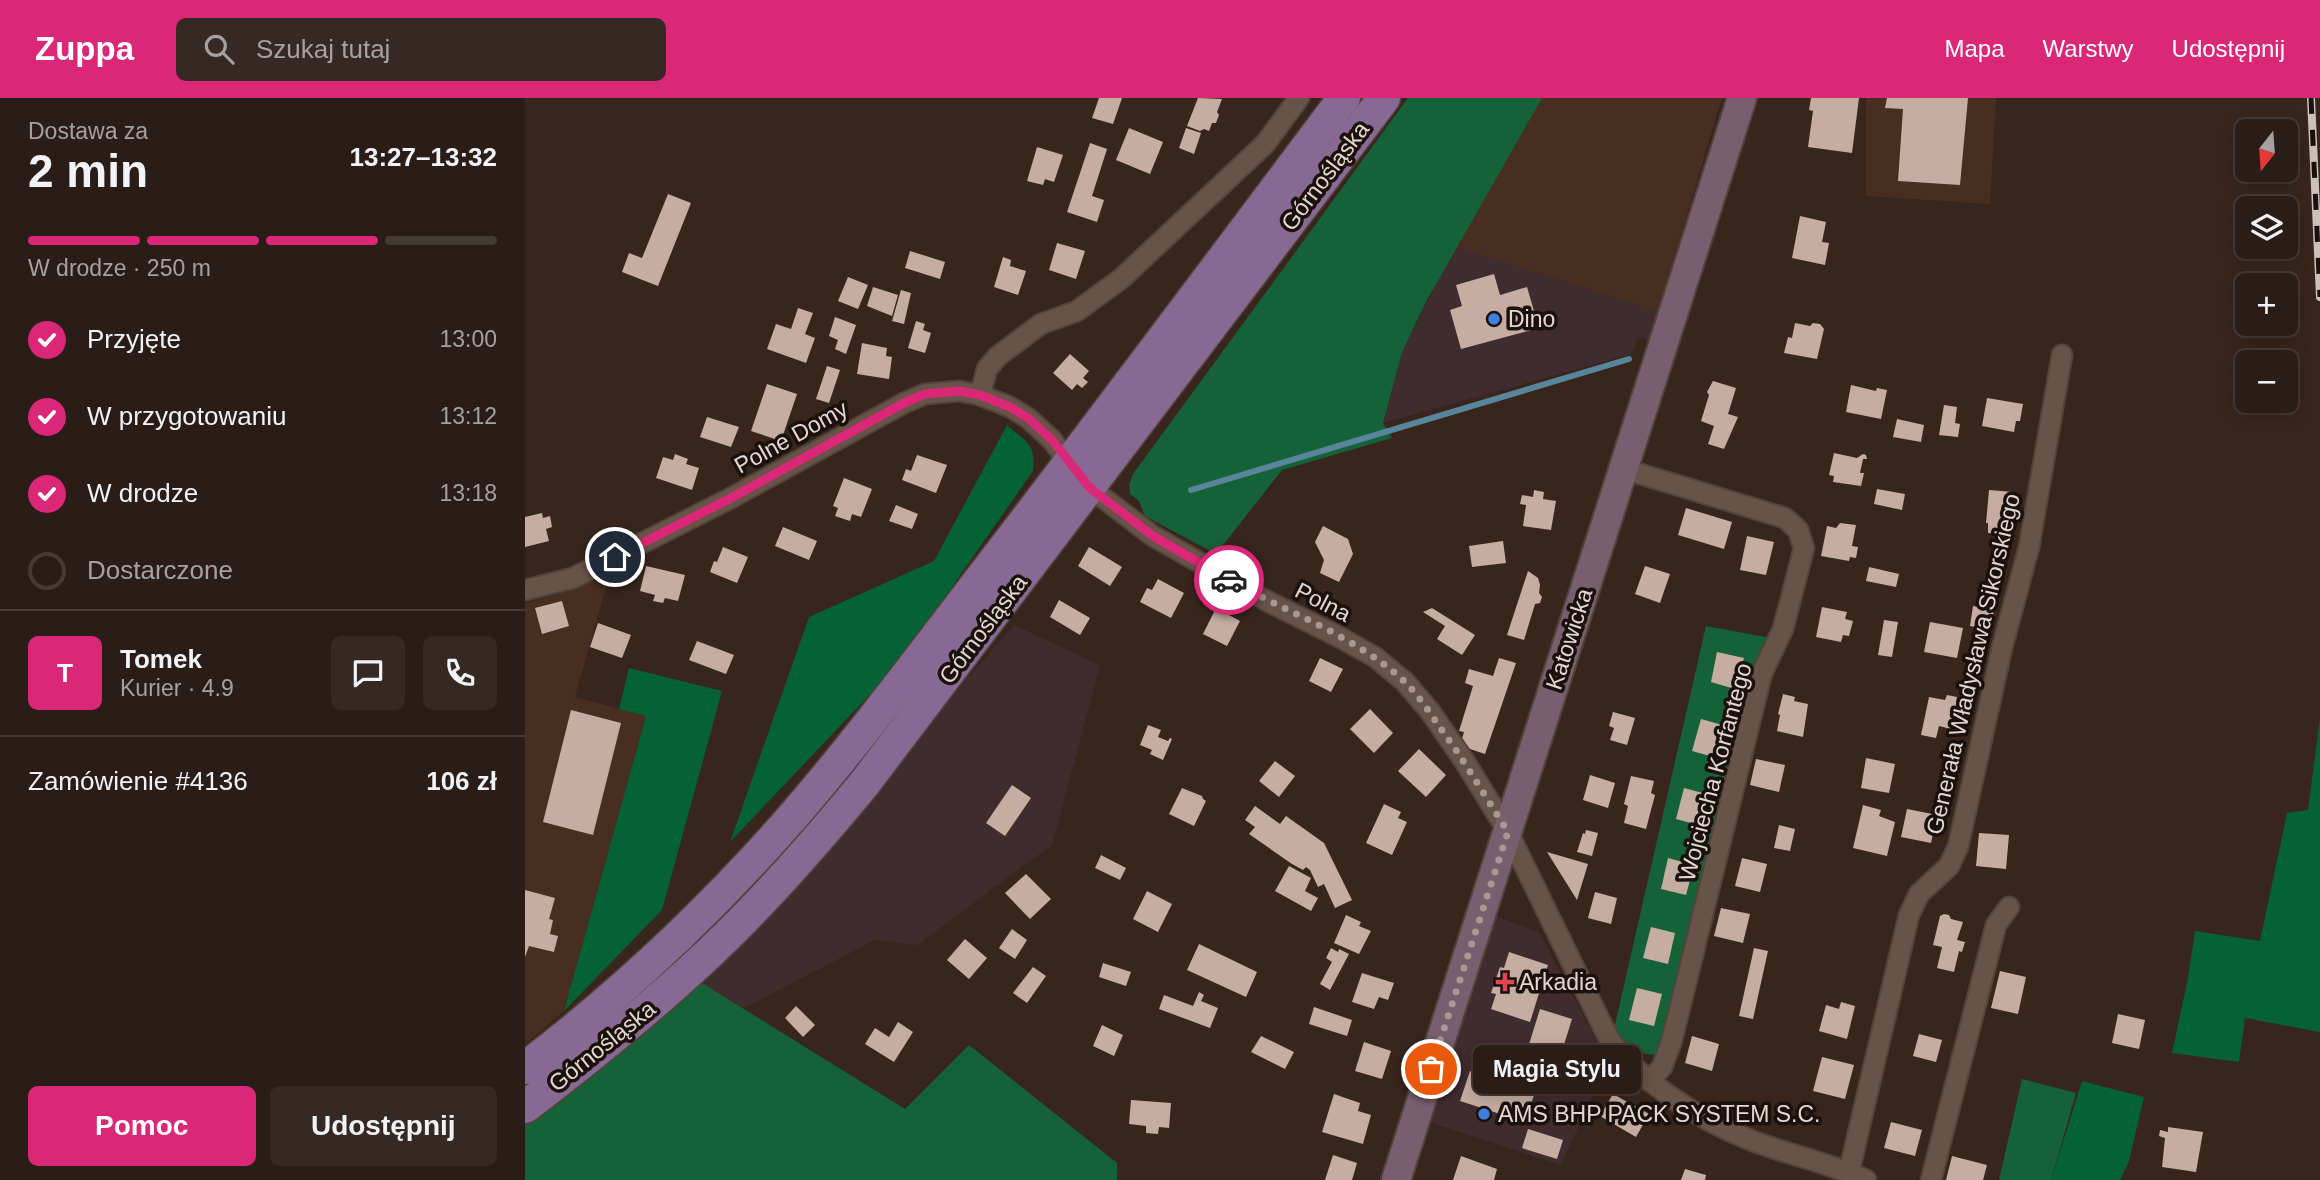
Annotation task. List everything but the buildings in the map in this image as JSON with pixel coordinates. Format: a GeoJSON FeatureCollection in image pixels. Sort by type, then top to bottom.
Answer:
{"type":"FeatureCollection","features":[{"type":"Feature","properties":{"kind":"main road","name":"Górnośląska"},"geometry":{"type":"LineString","coordinates":[[525,1068],[563,1039],[684,932],[795,815],[860,736],[1344,98]]}},
{"type":"Feature","properties":{"kind":"main road","name":"Górnośląska"},"geometry":{"type":"LineString","coordinates":[[525,1107],[661,998],[729,934],[811,848],[864,784],[1384,98]]}},
{"type":"Feature","properties":{"kind":"street"},"geometry":{"type":"LineString","coordinates":[[980,395],[987,369],[998,356],[1041,324],[1077,311],[1122,278],[1265,144],[1299,98]]}},
{"type":"Feature","properties":{"kind":"street","name":"Katowicka"},"geometry":{"type":"LineString","coordinates":[[1396,1180],[1742,98]]}},
{"type":"Feature","properties":{"kind":"street","name":"Generała Władysława Sikorskiego"},"geometry":{"type":"LineString","coordinates":[[1857,1176],[1909,915],[1919,894],[1949,866],[1958,847],[2002,648],[2029,547],[2062,355]]}},
{"type":"Feature","properties":{"kind":"street","name":"Polne Domy"},"geometry":{"type":"LineString","coordinates":[[525,590],[573,578],[731,498],[925,394],[959,391],[995,400],[1028,418],[1052,440],[1069,463]]}},
{"type":"Feature","properties":{"kind":"street","name":"Polna"},"geometry":{"type":"LineString","coordinates":[[1069,463],[1090,488],[1172,548],[1363,650],[1405,682],[1429,710],[1458,752],[1508,832],[1609,1040],[1649,1081],[1686,1106],[1748,1139],[1857,1176]]}},
{"type":"Feature","properties":{"kind":"street","name":"Wojciecha Korfantego"},"geometry":{"type":"LineString","coordinates":[[1624,468],[1785,519],[1798,530],[1804,548],[1783,629],[1762,673],[1672,1040],[1662,1067],[1649,1081]]}},
{"type":"Feature","properties":{"kind":"street"},"geometry":{"type":"LineString","coordinates":[[1931,1180],[1996,925],[2009,907]]}},
{"type":"Feature","properties":{"kind":"shaded area"},"geometry":{"type":"Polygon","coordinates":[[[1542,98],[1722,98],[1658,311],[1455,247],[1542,98]]]}},
{"type":"Feature","properties":{"kind":"shaded area"},"geometry":{"type":"Polygon","coordinates":[[[1866,98],[1996,98],[1990,204],[1866,196],[1866,98]]]}},
{"type":"Feature","properties":{"kind":"shaded area"},"geometry":{"type":"Polygon","coordinates":[[[1455,247],[1658,311],[1649,340],[1638,337],[1631,354],[1383,423],[1402,352],[1455,247]]]}},
{"type":"Feature","properties":{"kind":"shaded area"},"geometry":{"type":"Polygon","coordinates":[[[611,569],[575,697],[646,716],[564,1011],[525,1044],[525,604],[578,588],[611,569]]]}},
{"type":"Feature","properties":{"kind":"shaded area"},"geometry":{"type":"Polygon","coordinates":[[[1014,625],[1100,665],[1052,845],[917,945],[875,940],[742,1009],[702,983],[1014,625]]]}},
{"type":"Feature","properties":{"kind":"shaded area"},"geometry":{"type":"Polygon","coordinates":[[[1495,916],[1539,932],[1608,1063],[1561,1165],[1429,1122],[1495,916]]]}},
{"type":"Feature","properties":{"kind":"green space"},"geometry":{"type":"Polygon","coordinates":[[[1408,98],[1542,98],[1427,300],[1402,352],[1383,423],[1392,438],[1282,470],[1216,554],[1145,516],[1139,501],[1130,494],[1129,485],[1133,474],[1408,98]]]}},
{"type":"Feature","properties":{"kind":"green space"},"geometry":{"type":"Polygon","coordinates":[[[1007,425],[1031,449],[1033,471],[896,667],[730,842],[809,617],[934,561],[1007,425]]]}},
{"type":"Feature","properties":{"kind":"green space"},"geometry":{"type":"Polygon","coordinates":[[[1706,626],[1776,639],[1670,1039],[1658,1054],[1650,1054],[1628,1045],[1614,1029],[1706,626]]]}},
{"type":"Feature","properties":{"kind":"green space"},"geometry":{"type":"Polygon","coordinates":[[[629,668],[722,691],[662,910],[564,1011],[646,716],[619,709],[629,668]]]}},
{"type":"Feature","properties":{"kind":"green space"},"geometry":{"type":"Polygon","coordinates":[[[2320,718],[2320,1032],[2245,1018],[2239,1062],[2172,1053],[2195,931],[2260,941],[2287,813],[2308,810],[2320,718]]]}},
{"type":"Feature","properties":{"kind":"green space"},"geometry":{"type":"Polygon","coordinates":[[[702,983],[905,1109],[969,1045],[1117,1163],[1117,1180],[525,1180],[525,1123],[702,983]]]}},
{"type":"Feature","properties":{"kind":"green space"},"geometry":{"type":"Polygon","coordinates":[[[2022,1079],[2076,1093],[2051,1180],[1999,1180],[2022,1079]]]}},
{"type":"Feature","properties":{"kind":"green space"},"geometry":{"type":"Polygon","coordinates":[[[2082,1081],[2144,1097],[2129,1161],[2120,1180],[2051,1180],[2082,1081]]]}},
{"type":"Feature","properties":{"kind":"waterway"},"geometry":{"type":"LineString","coordinates":[[1191,490],[1629,359]]}},
{"type":"Feature","properties":{"kind":"railway"},"geometry":{"type":"LineString","coordinates":[[2311,98],[2320,297]]}},
{"type":"Feature","properties":{"kind":"way so far"},"geometry":{"type":"LineString","coordinates":[[1229,580],[1375,657],[1405,682],[1429,710],[1465,762],[1508,832],[1431,1069]]}},
{"type":"Feature","properties":{"kind":"place","name":"Dino"},"geometry":{"type":"Point","coordinates":[1494,319]}},
{"type":"Feature","properties":{"kind":"place","name":"Arkadia"},"geometry":{"type":"Point","coordinates":[1505,982]}},
{"type":"Feature","properties":{"kind":"place","name":"Magia Stylu"},"geometry":{"type":"Point","coordinates":[1431,1069]}},
{"type":"Feature","properties":{"kind":"place","name":"AMS BHP PACK SYSTEM S.C."},"geometry":{"type":"Point","coordinates":[1484,1114]}},
{"type":"Feature","properties":{"kind":"route"},"geometry":{"type":"LineString","coordinates":[[615,557],[731,498],[904,403],[925,394],[959,391],[995,400],[1028,418],[1052,440],[1090,488],[1153,536],[1229,580]]}}]}
